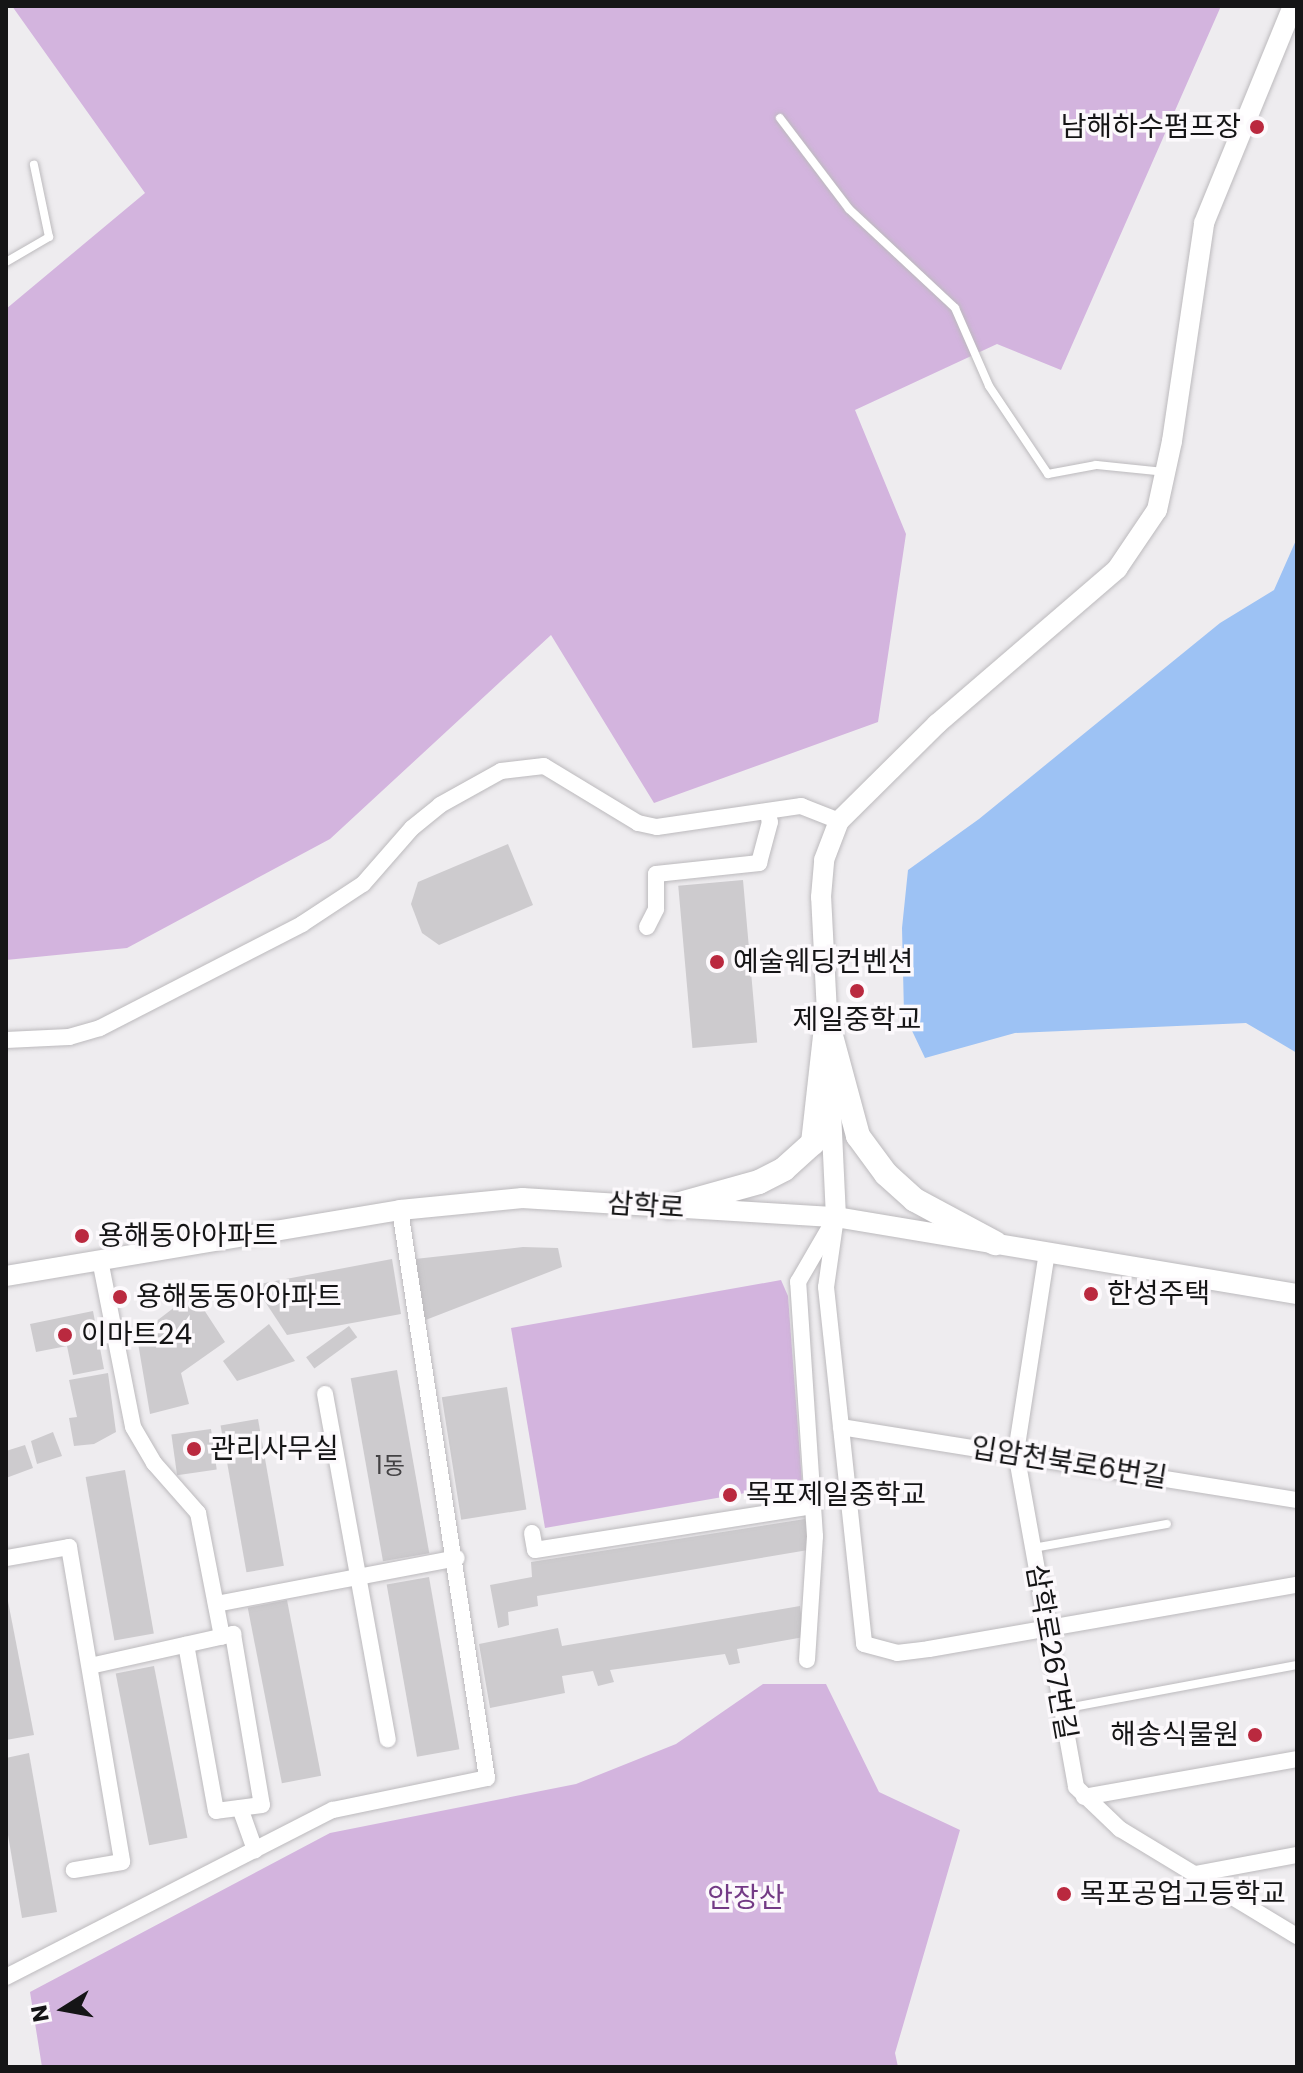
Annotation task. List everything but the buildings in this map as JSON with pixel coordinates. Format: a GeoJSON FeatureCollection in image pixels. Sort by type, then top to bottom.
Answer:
{"type":"FeatureCollection","features":[{"type":"Feature","properties":{"kind":"main road"},"geometry":{"type":"LineString","coordinates":[[669,1207],[759,1182],[784,1169],[813,1143],[827,1021]]}},
{"type":"Feature","properties":{"kind":"main road"},"geometry":{"type":"LineString","coordinates":[[827,1021],[858,1136],[886,1174],[915,1200],[995,1243]]}},
{"type":"Feature","properties":{"kind":"street"},"geometry":{"type":"LineString","coordinates":[[1293,6],[1204,223],[1166,472],[1151,522],[1117,569],[937,724],[839,821],[824,860],[821,897],[836,1217],[826,1287],[864,1644],[897,1653],[1297,1585]]}},
{"type":"Feature","properties":{"kind":"street"},"geometry":{"type":"LineString","coordinates":[[6,1040],[69,1037],[100,1028],[302,924],[363,884],[412,828],[440,805],[501,771],[544,766],[638,823],[657,827],[801,806],[839,821]]}},
{"type":"Feature","properties":{"kind":"street"},"geometry":{"type":"LineString","coordinates":[[647,927],[656,909],[656,874],[759,863],[770,822],[767,811]]}},
{"type":"Feature","properties":{"kind":"street","name":"삼학로"},"geometry":{"type":"LineString","coordinates":[[6,1276],[400,1210],[522,1198],[836,1217],[1292,1293]]}},
{"type":"Feature","properties":{"kind":"street"},"geometry":{"type":"LineString","coordinates":[[6,1977],[333,1810],[487,1778],[457,1558],[400,1210]]}},
{"type":"Feature","properties":{"kind":"street"},"geometry":{"type":"LineString","coordinates":[[807,1660],[813,1506],[798,1282],[836,1217]]}},
{"type":"Feature","properties":{"kind":"street","name":"삼학로267번길"},"geometry":{"type":"LineString","coordinates":[[1047,1252],[1016,1453],[1076,1787],[1120,1829],[1297,1936]]}},
{"type":"Feature","properties":{"kind":"street"},"geometry":{"type":"LineString","coordinates":[[100,1260],[133,1427],[154,1463],[198,1513],[222,1637]]}},
{"type":"Feature","properties":{"kind":"street"},"geometry":{"type":"LineString","coordinates":[[325,1394],[388,1739]]}},
{"type":"Feature","properties":{"kind":"street","name":"입암천북로6번길"},"geometry":{"type":"LineString","coordinates":[[841,1427],[1297,1500]]}},
{"type":"Feature","properties":{"kind":"street"},"geometry":{"type":"LineString","coordinates":[[532,1533],[535,1550],[813,1506]]}},
{"type":"Feature","properties":{"kind":"street"},"geometry":{"type":"LineString","coordinates":[[7,1558],[69,1547],[122,1862],[74,1870]]}},
{"type":"Feature","properties":{"kind":"street"},"geometry":{"type":"LineString","coordinates":[[216,1604],[457,1558]]}},
{"type":"Feature","properties":{"kind":"street"},"geometry":{"type":"LineString","coordinates":[[90,1666],[233,1634],[262,1805],[216,1811],[186,1645]]}},
{"type":"Feature","properties":{"kind":"street"},"geometry":{"type":"LineString","coordinates":[[1084,1797],[1297,1759]]}},
{"type":"Feature","properties":{"kind":"street"},"geometry":{"type":"LineString","coordinates":[[240,1808],[255,1850]]}},
{"type":"Feature","properties":{"kind":"street"},"geometry":{"type":"LineString","coordinates":[[1195,1874],[1297,1855]]}},
{"type":"Feature","properties":{"kind":"lane"},"geometry":{"type":"LineString","coordinates":[[780,118],[860,221],[955,308],[989,386],[1048,474],[1096,465],[1166,472]]}},
{"type":"Feature","properties":{"kind":"lane"},"geometry":{"type":"LineString","coordinates":[[6,262],[49,237],[34,165]]}},
{"type":"Feature","properties":{"kind":"lane"},"geometry":{"type":"LineString","coordinates":[[1033,1549],[1167,1524]]}},
{"type":"Feature","properties":{"kind":"lane"},"geometry":{"type":"LineString","coordinates":[[1061,1709],[1297,1665]]}},
{"type":"Feature","properties":{"kind":"green space"},"geometry":{"type":"Polygon","coordinates":[[[12,6],[1221,6],[1061,370],[997,344],[855,410],[906,534],[878,722],[654,803],[551,635],[330,839],[127,948],[6,960],[6,309],[145,193],[12,6]]]}},
{"type":"Feature","properties":{"kind":"green space"},"geometry":{"type":"Polygon","coordinates":[[[781,1280],[788,1296],[802,1483],[545,1528],[511,1328],[781,1280]]]}},
{"type":"Feature","properties":{"kind":"green space","name":"안장산"},"geometry":{"type":"Polygon","coordinates":[[[763,1684],[826,1684],[879,1792],[960,1830],[895,2053],[898,2067],[42,2067],[30,1992],[330,1833],[576,1784],[676,1744],[763,1684]]]}},
{"type":"Feature","properties":{"kind":"water"},"geometry":{"type":"Polygon","coordinates":[[[1297,538],[1297,1053],[1246,1023],[1015,1033],[925,1058],[904,1014],[902,928],[908,870],[979,819],[1220,623],[1274,590],[1297,538]]]}},
{"type":"Feature","properties":{"kind":"place","name":"남해하수펌프장"},"geometry":{"type":"Point","coordinates":[1257,127]}},
{"type":"Feature","properties":{"kind":"place","name":"예술웨딩컨벤션"},"geometry":{"type":"Point","coordinates":[717,962]}},
{"type":"Feature","properties":{"kind":"place","name":"제일중학교"},"geometry":{"type":"Point","coordinates":[857,991]}},
{"type":"Feature","properties":{"kind":"place","name":"용해동아아파트"},"geometry":{"type":"Point","coordinates":[82,1236]}},
{"type":"Feature","properties":{"kind":"place","name":"한성주택"},"geometry":{"type":"Point","coordinates":[1091,1294]}},
{"type":"Feature","properties":{"kind":"place","name":"용해동동아아파트"},"geometry":{"type":"Point","coordinates":[120,1297]}},
{"type":"Feature","properties":{"kind":"place","name":"이마트24"},"geometry":{"type":"Point","coordinates":[65,1335]}},
{"type":"Feature","properties":{"kind":"place","name":"관리사무실"},"geometry":{"type":"Point","coordinates":[194,1449]}},
{"type":"Feature","properties":{"kind":"place","name":"목포제일중학교"},"geometry":{"type":"Point","coordinates":[730,1495]}},
{"type":"Feature","properties":{"kind":"place","name":"해송식물원"},"geometry":{"type":"Point","coordinates":[1255,1735]}},
{"type":"Feature","properties":{"kind":"place","name":"목포공업고등학교"},"geometry":{"type":"Point","coordinates":[1064,1894]}}]}
